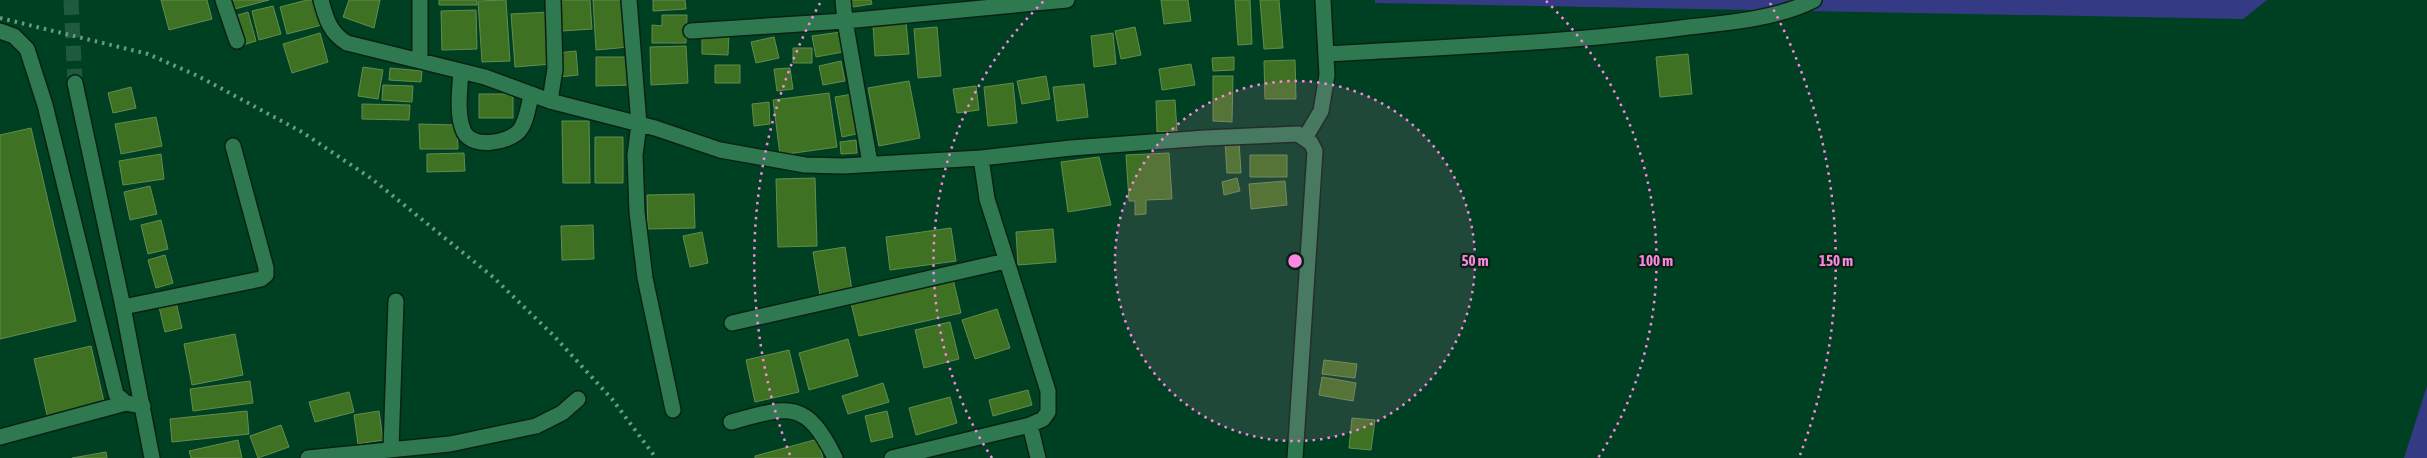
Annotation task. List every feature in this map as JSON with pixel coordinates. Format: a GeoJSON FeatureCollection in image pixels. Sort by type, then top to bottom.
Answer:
{"type":"FeatureCollection","features":[{"type":"Feature","properties":{"kind":"street"},"geometry":{"type":"LineString","coordinates":[[223,0],[237,41]]}},
{"type":"Feature","properties":{"kind":"street"},"geometry":{"type":"LineString","coordinates":[[321,0],[324,12],[336,36],[347,43],[485,77],[550,101],[639,124],[720,150],[805,165],[843,166],[981,158],[1070,148],[1205,138],[1298,134],[1305,138],[1316,151],[1295,458]]}},
{"type":"Feature","properties":{"kind":"street"},"geometry":{"type":"LineString","coordinates":[[420,0],[420,60]]}},
{"type":"Feature","properties":{"kind":"street"},"geometry":{"type":"LineString","coordinates":[[550,101],[555,69],[553,0]]}},
{"type":"Feature","properties":{"kind":"street"},"geometry":{"type":"LineString","coordinates":[[629,0],[639,124],[636,155],[637,202],[645,278],[673,410]]}},
{"type":"Feature","properties":{"kind":"street"},"geometry":{"type":"LineString","coordinates":[[843,0],[870,163]]}},
{"type":"Feature","properties":{"kind":"street"},"geometry":{"type":"LineString","coordinates":[[691,31],[845,21],[1067,0]]}},
{"type":"Feature","properties":{"kind":"street"},"geometry":{"type":"LineString","coordinates":[[1305,138],[1321,111],[1327,75],[1323,0]]}},
{"type":"Feature","properties":{"kind":"street"},"geometry":{"type":"LineString","coordinates":[[1326,54],[1620,36],[1736,21],[1783,12],[1814,0]]}},
{"type":"Feature","properties":{"kind":"street"},"geometry":{"type":"LineString","coordinates":[[0,32],[14,36],[27,49],[45,105],[116,394],[126,403]]}},
{"type":"Feature","properties":{"kind":"street"},"geometry":{"type":"LineString","coordinates":[[461,71],[459,96],[461,122],[464,133],[470,140],[483,143],[504,139],[518,132],[522,126],[532,94]]}},
{"type":"Feature","properties":{"kind":"street"},"geometry":{"type":"LineString","coordinates":[[75,83],[123,307],[152,458]]}},
{"type":"Feature","properties":{"kind":"street"},"geometry":{"type":"LineString","coordinates":[[123,307],[261,279],[266,274],[266,268],[232,146]]}},
{"type":"Feature","properties":{"kind":"street"},"geometry":{"type":"LineString","coordinates":[[892,458],[1030,425],[1043,419],[1048,412],[1050,402],[987,199],[981,158]]}},
{"type":"Feature","properties":{"kind":"street"},"geometry":{"type":"LineString","coordinates":[[732,323],[1006,261]]}},
{"type":"Feature","properties":{"kind":"street"},"geometry":{"type":"LineString","coordinates":[[391,449],[396,301]]}},
{"type":"Feature","properties":{"kind":"street"},"geometry":{"type":"LineString","coordinates":[[308,458],[450,444],[536,426],[562,413],[578,399]]}},
{"type":"Feature","properties":{"kind":"street"},"geometry":{"type":"LineString","coordinates":[[0,437],[126,403],[143,406]]}},
{"type":"Feature","properties":{"kind":"street"},"geometry":{"type":"LineString","coordinates":[[732,422],[771,411],[792,410],[813,422],[825,438],[835,458]]}},
{"type":"Feature","properties":{"kind":"street"},"geometry":{"type":"LineString","coordinates":[[1030,425],[1038,458]]}},
{"type":"Feature","properties":{"kind":"shaded area"},"geometry":{"type":"Polygon","coordinates":[[[1375,0],[2267,0],[2243,19],[1375,3],[1375,0]]]}},
{"type":"Feature","properties":{"kind":"shaded area"},"geometry":{"type":"Polygon","coordinates":[[[2427,386],[2427,458],[2404,458],[2427,386]]]}},
{"type":"Feature","properties":{"kind":"building"},"geometry":{"type":"Polygon","coordinates":[[[161,0],[207,0],[212,19],[169,30],[161,0]]]}},
{"type":"Feature","properties":{"kind":"building"},"geometry":{"type":"Polygon","coordinates":[[[229,0],[269,0],[231,10],[229,0]]]}},
{"type":"Feature","properties":{"kind":"building"},"geometry":{"type":"Polygon","coordinates":[[[307,0],[315,0],[322,25],[287,34],[280,7],[307,0]]]}},
{"type":"Feature","properties":{"kind":"building"},"geometry":{"type":"Polygon","coordinates":[[[349,0],[380,0],[374,28],[343,17],[349,0]]]}},
{"type":"Feature","properties":{"kind":"building"},"geometry":{"type":"Polygon","coordinates":[[[439,0],[477,0],[477,5],[439,5],[439,0]]]}},
{"type":"Feature","properties":{"kind":"building"},"geometry":{"type":"Polygon","coordinates":[[[506,0],[510,61],[482,62],[478,1],[506,0]]]}},
{"type":"Feature","properties":{"kind":"building"},"geometry":{"type":"Polygon","coordinates":[[[560,0],[590,0],[592,29],[562,31],[560,0]]]}},
{"type":"Feature","properties":{"kind":"building"},"geometry":{"type":"Polygon","coordinates":[[[593,0],[626,0],[629,47],[596,50],[593,0]]]}},
{"type":"Feature","properties":{"kind":"building"},"geometry":{"type":"Polygon","coordinates":[[[653,0],[685,0],[686,9],[653,11],[653,0]]]}},
{"type":"Feature","properties":{"kind":"building"},"geometry":{"type":"Polygon","coordinates":[[[851,0],[871,0],[872,4],[853,7],[851,0]]]}},
{"type":"Feature","properties":{"kind":"building"},"geometry":{"type":"Polygon","coordinates":[[[1161,0],[1188,0],[1191,21],[1164,24],[1161,0]]]}},
{"type":"Feature","properties":{"kind":"building"},"geometry":{"type":"Polygon","coordinates":[[[1235,0],[1250,0],[1252,44],[1238,45],[1235,0]]]}},
{"type":"Feature","properties":{"kind":"building"},"geometry":{"type":"Polygon","coordinates":[[[1260,0],[1279,0],[1283,48],[1264,49],[1260,0]]]}},
{"type":"Feature","properties":{"kind":"building"},"geometry":{"type":"Polygon","coordinates":[[[273,6],[281,34],[259,40],[252,11],[273,6]]]}},
{"type":"Feature","properties":{"kind":"building"},"geometry":{"type":"Polygon","coordinates":[[[476,10],[477,49],[442,50],[441,11],[476,10]]]}},
{"type":"Feature","properties":{"kind":"building"},"geometry":{"type":"Polygon","coordinates":[[[248,12],[256,41],[243,45],[235,16],[248,12]]]}},
{"type":"Feature","properties":{"kind":"building"},"geometry":{"type":"Polygon","coordinates":[[[549,12],[552,64],[515,67],[511,14],[549,12]]]}},
{"type":"Feature","properties":{"kind":"building"},"geometry":{"type":"Polygon","coordinates":[[[662,15],[687,15],[686,43],[652,43],[652,25],[662,26],[662,15]]]}},
{"type":"Feature","properties":{"kind":"building"},"geometry":{"type":"Polygon","coordinates":[[[906,22],[909,54],[875,56],[873,25],[906,22]]]}},
{"type":"Feature","properties":{"kind":"building"},"geometry":{"type":"Polygon","coordinates":[[[937,27],[941,76],[918,78],[914,29],[937,27]]]}},
{"type":"Feature","properties":{"kind":"building"},"geometry":{"type":"Polygon","coordinates":[[[1135,27],[1141,55],[1121,59],[1115,31],[1135,27]]]}},
{"type":"Feature","properties":{"kind":"building"},"geometry":{"type":"Polygon","coordinates":[[[841,32],[843,52],[816,57],[812,36],[841,32]]]}},
{"type":"Feature","properties":{"kind":"building"},"geometry":{"type":"Polygon","coordinates":[[[320,33],[328,62],[292,73],[283,44],[320,33]]]}},
{"type":"Feature","properties":{"kind":"building"},"geometry":{"type":"Polygon","coordinates":[[[702,33],[729,33],[728,55],[702,54],[702,33]]]}},
{"type":"Feature","properties":{"kind":"building"},"geometry":{"type":"Polygon","coordinates":[[[1113,33],[1116,64],[1094,67],[1091,36],[1113,33]]]}},
{"type":"Feature","properties":{"kind":"building"},"geometry":{"type":"Polygon","coordinates":[[[774,37],[779,58],[756,63],[751,42],[774,37]]]}},
{"type":"Feature","properties":{"kind":"building"},"geometry":{"type":"Polygon","coordinates":[[[686,46],[688,83],[651,85],[650,47],[686,46]]]}},
{"type":"Feature","properties":{"kind":"building"},"geometry":{"type":"Polygon","coordinates":[[[793,48],[812,48],[812,63],[793,63],[793,48]]]}},
{"type":"Feature","properties":{"kind":"building"},"geometry":{"type":"Polygon","coordinates":[[[576,51],[578,75],[560,77],[557,53],[576,51]]]}},
{"type":"Feature","properties":{"kind":"building"},"geometry":{"type":"Polygon","coordinates":[[[1688,54],[1692,94],[1660,97],[1656,57],[1688,54]]]}},
{"type":"Feature","properties":{"kind":"building"},"geometry":{"type":"Polygon","coordinates":[[[596,57],[632,57],[632,85],[596,86],[596,57]]]}},
{"type":"Feature","properties":{"kind":"building"},"geometry":{"type":"Polygon","coordinates":[[[1234,57],[1234,70],[1213,71],[1212,58],[1234,57]]]}},
{"type":"Feature","properties":{"kind":"building"},"geometry":{"type":"Polygon","coordinates":[[[1295,60],[1296,99],[1265,99],[1264,61],[1295,60]]]}},
{"type":"Feature","properties":{"kind":"building"},"geometry":{"type":"Polygon","coordinates":[[[841,61],[845,81],[823,85],[819,66],[841,61]]]}},
{"type":"Feature","properties":{"kind":"building"},"geometry":{"type":"Polygon","coordinates":[[[1191,64],[1195,85],[1162,90],[1159,69],[1191,64]]]}},
{"type":"Feature","properties":{"kind":"building"},"geometry":{"type":"Polygon","coordinates":[[[715,65],[740,65],[740,83],[715,83],[715,65]]]}},
{"type":"Feature","properties":{"kind":"building"},"geometry":{"type":"Polygon","coordinates":[[[363,67],[383,70],[378,99],[358,96],[363,67]]]}},
{"type":"Feature","properties":{"kind":"building"},"geometry":{"type":"Polygon","coordinates":[[[390,68],[422,71],[421,82],[389,80],[390,68]]]}},
{"type":"Feature","properties":{"kind":"building"},"geometry":{"type":"Polygon","coordinates":[[[790,68],[793,89],[777,91],[774,69],[790,68]]]}},
{"type":"Feature","properties":{"kind":"building"},"geometry":{"type":"Polygon","coordinates":[[[1046,76],[1050,99],[1022,104],[1017,81],[1046,76]]]}},
{"type":"Feature","properties":{"kind":"building"},"geometry":{"type":"Polygon","coordinates":[[[1213,76],[1233,76],[1232,122],[1213,121],[1213,76]]]}},
{"type":"Feature","properties":{"kind":"building"},"geometry":{"type":"Polygon","coordinates":[[[909,81],[920,138],[879,146],[868,88],[909,81]]]}},
{"type":"Feature","properties":{"kind":"building"},"geometry":{"type":"Polygon","coordinates":[[[1013,83],[1017,123],[988,126],[984,87],[1013,83]]]}},
{"type":"Feature","properties":{"kind":"building"},"geometry":{"type":"Polygon","coordinates":[[[1084,84],[1088,117],[1057,121],[1053,87],[1084,84]]]}},
{"type":"Feature","properties":{"kind":"building"},"geometry":{"type":"Polygon","coordinates":[[[383,85],[413,86],[412,102],[382,100],[383,85]]]}},
{"type":"Feature","properties":{"kind":"building"},"geometry":{"type":"Polygon","coordinates":[[[976,86],[979,110],[957,113],[953,89],[976,86]]]}},
{"type":"Feature","properties":{"kind":"building"},"geometry":{"type":"Polygon","coordinates":[[[131,87],[136,108],[113,113],[108,93],[131,87]]]}},
{"type":"Feature","properties":{"kind":"building"},"geometry":{"type":"Polygon","coordinates":[[[829,93],[837,147],[780,155],[773,100],[829,93]]]}},
{"type":"Feature","properties":{"kind":"building"},"geometry":{"type":"Polygon","coordinates":[[[479,94],[513,94],[513,118],[479,118],[479,94]]]}},
{"type":"Feature","properties":{"kind":"building"},"geometry":{"type":"Polygon","coordinates":[[[853,94],[861,133],[842,137],[835,97],[853,94]]]}},
{"type":"Feature","properties":{"kind":"building"},"geometry":{"type":"Polygon","coordinates":[[[1175,100],[1177,131],[1157,132],[1156,101],[1175,100]]]}},
{"type":"Feature","properties":{"kind":"building"},"geometry":{"type":"Polygon","coordinates":[[[769,102],[770,124],[754,126],[752,104],[769,102]]]}},
{"type":"Feature","properties":{"kind":"building"},"geometry":{"type":"Polygon","coordinates":[[[362,104],[410,105],[409,120],[362,119],[362,104]]]}},
{"type":"Feature","properties":{"kind":"building"},"geometry":{"type":"Polygon","coordinates":[[[156,117],[162,146],[121,154],[115,124],[156,117]]]}},
{"type":"Feature","properties":{"kind":"building"},"geometry":{"type":"Polygon","coordinates":[[[562,121],[589,121],[590,183],[563,183],[562,121]]]}},
{"type":"Feature","properties":{"kind":"building"},"geometry":{"type":"Polygon","coordinates":[[[419,124],[457,125],[458,149],[420,149],[419,124]]]}},
{"type":"Feature","properties":{"kind":"building"},"geometry":{"type":"Polygon","coordinates":[[[31,128],[76,321],[0,339],[0,135],[31,128]]]}},
{"type":"Feature","properties":{"kind":"building"},"geometry":{"type":"Polygon","coordinates":[[[595,137],[623,137],[623,183],[595,183],[595,137]]]}},
{"type":"Feature","properties":{"kind":"building"},"geometry":{"type":"Polygon","coordinates":[[[856,140],[857,153],[841,154],[840,142],[856,140]]]}},
{"type":"Feature","properties":{"kind":"building"},"geometry":{"type":"Polygon","coordinates":[[[1239,141],[1241,173],[1227,173],[1225,142],[1239,141]]]}},
{"type":"Feature","properties":{"kind":"building"},"geometry":{"type":"Polygon","coordinates":[[[464,153],[465,171],[427,172],[427,154],[464,153]]]}},
{"type":"Feature","properties":{"kind":"building"},"geometry":{"type":"Polygon","coordinates":[[[1169,153],[1172,199],[1146,200],[1146,214],[1135,215],[1135,201],[1129,201],[1126,155],[1169,153]]]}},
{"type":"Feature","properties":{"kind":"building"},"geometry":{"type":"Polygon","coordinates":[[[161,154],[164,179],[123,185],[119,161],[161,154]]]}},
{"type":"Feature","properties":{"kind":"building"},"geometry":{"type":"Polygon","coordinates":[[[1250,155],[1287,155],[1287,177],[1250,177],[1250,155]]]}},
{"type":"Feature","properties":{"kind":"building"},"geometry":{"type":"Polygon","coordinates":[[[1099,157],[1111,205],[1068,212],[1061,162],[1099,157]]]}},
{"type":"Feature","properties":{"kind":"building"},"geometry":{"type":"Polygon","coordinates":[[[815,178],[817,246],[778,247],[776,179],[815,178]]]}},
{"type":"Feature","properties":{"kind":"building"},"geometry":{"type":"Polygon","coordinates":[[[1237,178],[1240,191],[1224,195],[1222,182],[1237,178]]]}},
{"type":"Feature","properties":{"kind":"building"},"geometry":{"type":"Polygon","coordinates":[[[1285,181],[1287,205],[1251,209],[1249,184],[1285,181]]]}},
{"type":"Feature","properties":{"kind":"building"},"geometry":{"type":"Polygon","coordinates":[[[150,186],[157,214],[130,220],[124,192],[150,186]]]}},
{"type":"Feature","properties":{"kind":"building"},"geometry":{"type":"Polygon","coordinates":[[[694,194],[695,228],[648,229],[647,195],[694,194]]]}},
{"type":"Feature","properties":{"kind":"building"},"geometry":{"type":"Polygon","coordinates":[[[161,220],[168,249],[148,254],[141,225],[161,220]]]}},
{"type":"Feature","properties":{"kind":"building"},"geometry":{"type":"Polygon","coordinates":[[[593,225],[594,259],[562,260],[561,226],[593,225]]]}},
{"type":"Feature","properties":{"kind":"building"},"geometry":{"type":"Polygon","coordinates":[[[951,228],[956,261],[890,270],[886,237],[951,228]]]}},
{"type":"Feature","properties":{"kind":"building"},"geometry":{"type":"Polygon","coordinates":[[[1053,229],[1056,262],[1018,265],[1016,232],[1053,229]]]}},
{"type":"Feature","properties":{"kind":"building"},"geometry":{"type":"Polygon","coordinates":[[[702,232],[708,263],[690,267],[683,236],[702,232]]]}},
{"type":"Feature","properties":{"kind":"building"},"geometry":{"type":"Polygon","coordinates":[[[845,247],[852,290],[820,295],[813,252],[845,247]]]}},
{"type":"Feature","properties":{"kind":"building"},"geometry":{"type":"Polygon","coordinates":[[[165,255],[173,283],[156,288],[148,260],[165,255]]]}},
{"type":"Feature","properties":{"kind":"building"},"geometry":{"type":"Polygon","coordinates":[[[953,279],[961,313],[859,336],[851,303],[953,279]]]}},
{"type":"Feature","properties":{"kind":"building"},"geometry":{"type":"Polygon","coordinates":[[[175,298],[182,328],[165,332],[158,303],[175,298]]]}},
{"type":"Feature","properties":{"kind":"building"},"geometry":{"type":"Polygon","coordinates":[[[997,309],[1010,348],[975,359],[962,320],[997,309]]]}},
{"type":"Feature","properties":{"kind":"building"},"geometry":{"type":"Polygon","coordinates":[[[950,322],[959,359],[924,368],[915,330],[950,322]]]}},
{"type":"Feature","properties":{"kind":"building"},"geometry":{"type":"Polygon","coordinates":[[[235,334],[243,375],[192,385],[184,344],[235,334]]]}},
{"type":"Feature","properties":{"kind":"building"},"geometry":{"type":"Polygon","coordinates":[[[848,339],[858,376],[809,390],[799,353],[848,339]]]}},
{"type":"Feature","properties":{"kind":"building"},"geometry":{"type":"Polygon","coordinates":[[[91,346],[105,406],[48,419],[34,359],[91,346]]]}},
{"type":"Feature","properties":{"kind":"building"},"geometry":{"type":"Polygon","coordinates":[[[789,350],[799,392],[755,402],[746,360],[789,350]]]}},
{"type":"Feature","properties":{"kind":"building"},"geometry":{"type":"Polygon","coordinates":[[[1324,360],[1357,364],[1355,378],[1322,374],[1324,360]]]}},
{"type":"Feature","properties":{"kind":"building"},"geometry":{"type":"Polygon","coordinates":[[[1322,377],[1356,383],[1353,401],[1319,395],[1322,377]]]}},
{"type":"Feature","properties":{"kind":"building"},"geometry":{"type":"Polygon","coordinates":[[[250,381],[253,403],[193,411],[190,389],[250,381]]]}},
{"type":"Feature","properties":{"kind":"building"},"geometry":{"type":"Polygon","coordinates":[[[883,383],[889,402],[848,414],[842,396],[883,383]]]}},
{"type":"Feature","properties":{"kind":"building"},"geometry":{"type":"Polygon","coordinates":[[[1028,390],[1032,405],[993,416],[989,400],[1028,390]]]}},
{"type":"Feature","properties":{"kind":"building"},"geometry":{"type":"Polygon","coordinates":[[[349,392],[354,412],[315,422],[309,402],[349,392]]]}},
{"type":"Feature","properties":{"kind":"building"},"geometry":{"type":"Polygon","coordinates":[[[950,397],[957,423],[916,435],[909,408],[950,397]]]}},
{"type":"Feature","properties":{"kind":"building"},"geometry":{"type":"Polygon","coordinates":[[[247,411],[249,434],[172,442],[170,419],[247,411]]]}},
{"type":"Feature","properties":{"kind":"building"},"geometry":{"type":"Polygon","coordinates":[[[379,411],[383,440],[358,444],[354,415],[379,411]]]}},
{"type":"Feature","properties":{"kind":"building"},"geometry":{"type":"Polygon","coordinates":[[[887,411],[893,437],[871,442],[865,416],[887,411]]]}},
{"type":"Feature","properties":{"kind":"building"},"geometry":{"type":"Polygon","coordinates":[[[1352,418],[1375,420],[1371,450],[1349,448],[1352,418]]]}},
{"type":"Feature","properties":{"kind":"building"},"geometry":{"type":"Polygon","coordinates":[[[281,425],[289,447],[258,458],[250,436],[281,425]]]}},
{"type":"Feature","properties":{"kind":"building"},"geometry":{"type":"Polygon","coordinates":[[[818,439],[823,458],[755,458],[755,456],[818,439]]]}},
{"type":"Feature","properties":{"kind":"building"},"geometry":{"type":"Polygon","coordinates":[[[238,440],[242,458],[191,458],[189,451],[238,440]]]}},
{"type":"Feature","properties":{"kind":"building"},"geometry":{"type":"Polygon","coordinates":[[[106,452],[107,458],[72,458],[106,452]]]}},
{"type":"Feature","properties":{"kind":"tunnel"},"geometry":{"type":"LineString","coordinates":[[71,0],[75,83]]}},
{"type":"Feature","properties":{"kind":"railway"},"geometry":{"type":"LineString","coordinates":[[0,18],[148,54],[198,76],[302,132],[372,179],[493,277],[553,335],[612,399],[656,458]]}}]}
